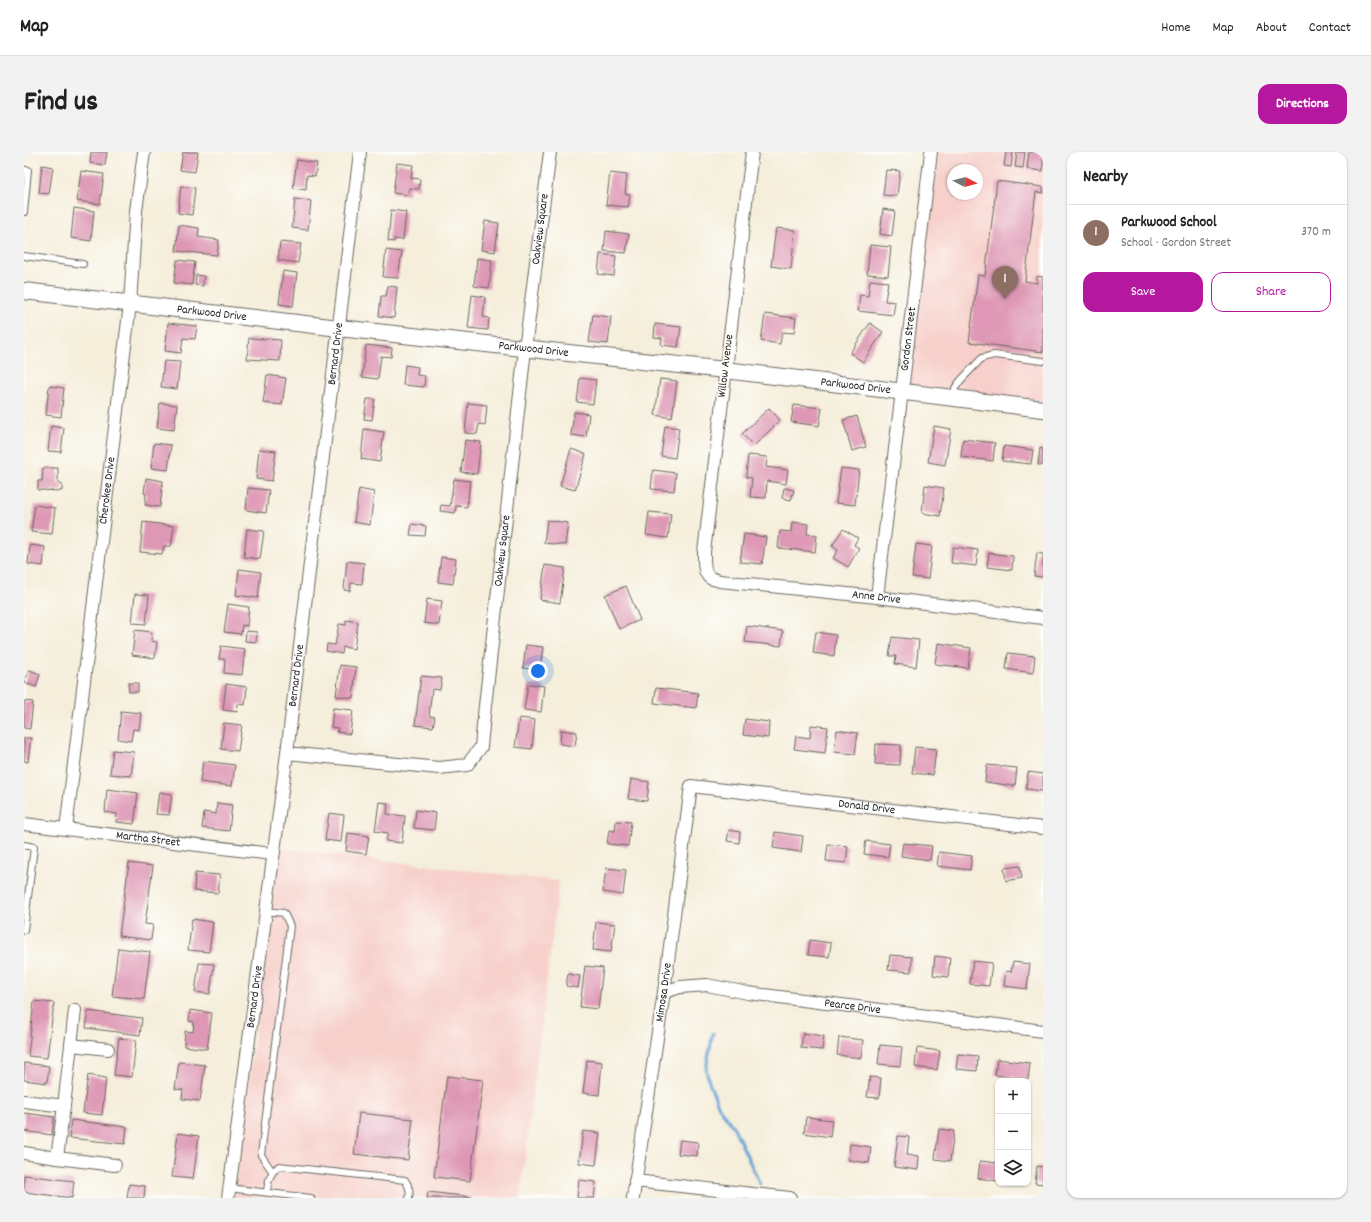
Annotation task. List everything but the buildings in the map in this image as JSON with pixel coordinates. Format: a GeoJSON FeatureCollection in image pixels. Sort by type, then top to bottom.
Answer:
{"type":"FeatureCollection","features":[{"type":"Feature","properties":{"kind":"street","name":"Cherokee Drive"},"geometry":{"type":"LineString","coordinates":[[66,829],[130,304],[136,211],[144,152]]}},
{"type":"Feature","properties":{"kind":"street","name":"Bernard Drive"},"geometry":{"type":"LineString","coordinates":[[229,1193],[272,854],[287,753],[360,152]]}},
{"type":"Feature","properties":{"kind":"street","name":"Oakview Square"},"geometry":{"type":"LineString","coordinates":[[287,753],[439,768],[466,765],[481,747],[525,349],[550,152]]}},
{"type":"Feature","properties":{"kind":"street","name":"Willow Avenue"},"geometry":{"type":"LineString","coordinates":[[710,578],[704,564],[704,552],[752,152]]}},
{"type":"Feature","properties":{"kind":"street","name":"Gordon Street"},"geometry":{"type":"LineString","coordinates":[[877,597],[931,152]]}},
{"type":"Feature","properties":{"kind":"street","name":"Parkwood Drive"},"geometry":{"type":"LineString","coordinates":[[24,291],[525,349],[725,370],[1043,409]]}},
{"type":"Feature","properties":{"kind":"street","name":"Anne Drive"},"geometry":{"type":"LineString","coordinates":[[710,578],[720,581],[877,597],[1043,618]]}},
{"type":"Feature","properties":{"kind":"street","name":"Donald Drive"},"geometry":{"type":"LineString","coordinates":[[691,786],[1043,828]]}},
{"type":"Feature","properties":{"kind":"street","name":"Mimosa Drive"},"geometry":{"type":"LineString","coordinates":[[633,1198],[664,992],[691,786]]}},
{"type":"Feature","properties":{"kind":"street","name":"Martha Street"},"geometry":{"type":"LineString","coordinates":[[24,824],[272,854]]}},
{"type":"Feature","properties":{"kind":"street","name":"Pearce Drive"},"geometry":{"type":"LineString","coordinates":[[664,992],[680,987],[706,985],[748,994],[1043,1031]]}},
{"type":"Feature","properties":{"kind":"street"},"geometry":{"type":"LineString","coordinates":[[57,1158],[75,1010]]}},
{"type":"Feature","properties":{"kind":"street"},"geometry":{"type":"LineString","coordinates":[[71,1045],[108,1049]]}},
{"type":"Feature","properties":{"kind":"street"},"geometry":{"type":"LineString","coordinates":[[24,1101],[64,1106]]}},
{"type":"Feature","properties":{"kind":"street"},"geometry":{"type":"LineString","coordinates":[[24,1153],[114,1165]]}},
{"type":"Feature","properties":{"kind":"street"},"geometry":{"type":"LineString","coordinates":[[635,1181],[790,1198]]}},
{"type":"Feature","properties":{"kind":"lane"},"geometry":{"type":"LineString","coordinates":[[24,170],[28,170],[24,212]]}},
{"type":"Feature","properties":{"kind":"lane"},"geometry":{"type":"LineString","coordinates":[[24,256],[83,264]]}},
{"type":"Feature","properties":{"kind":"lane"},"geometry":{"type":"LineString","coordinates":[[954,398],[955,388],[982,358],[994,355],[1043,361]]}},
{"type":"Feature","properties":{"kind":"lane"},"geometry":{"type":"LineString","coordinates":[[24,846],[34,846],[24,930]]}},
{"type":"Feature","properties":{"kind":"lane"},"geometry":{"type":"LineString","coordinates":[[265,911],[284,913],[290,926],[262,1155],[272,1171]]}},
{"type":"Feature","properties":{"kind":"lane"},"geometry":{"type":"LineString","coordinates":[[267,1192],[268,1180],[272,1171],[280,1166],[405,1180],[409,1186],[409,1198]]}},
{"type":"Feature","properties":{"kind":"lane"},"geometry":{"type":"LineString","coordinates":[[229,1193],[267,1192],[311,1198]]}},
{"type":"Feature","properties":{"kind":"shaded area"},"geometry":{"type":"Polygon","coordinates":[[[937,152],[1043,152],[1043,401],[909,386],[937,152]]]}},
{"type":"Feature","properties":{"kind":"shaded area"},"geometry":{"type":"Polygon","coordinates":[[[278,848],[559,881],[520,1198],[234,1198],[278,848]]]}},
{"type":"Feature","properties":{"kind":"waterway"},"geometry":{"type":"LineString","coordinates":[[713,1033],[706,1069],[710,1085],[719,1107],[734,1128],[760,1184]]}},
{"type":"Feature","properties":{"kind":"place","name":"Parkwood School"},"geometry":{"type":"Point","coordinates":[1005,299]}}]}
